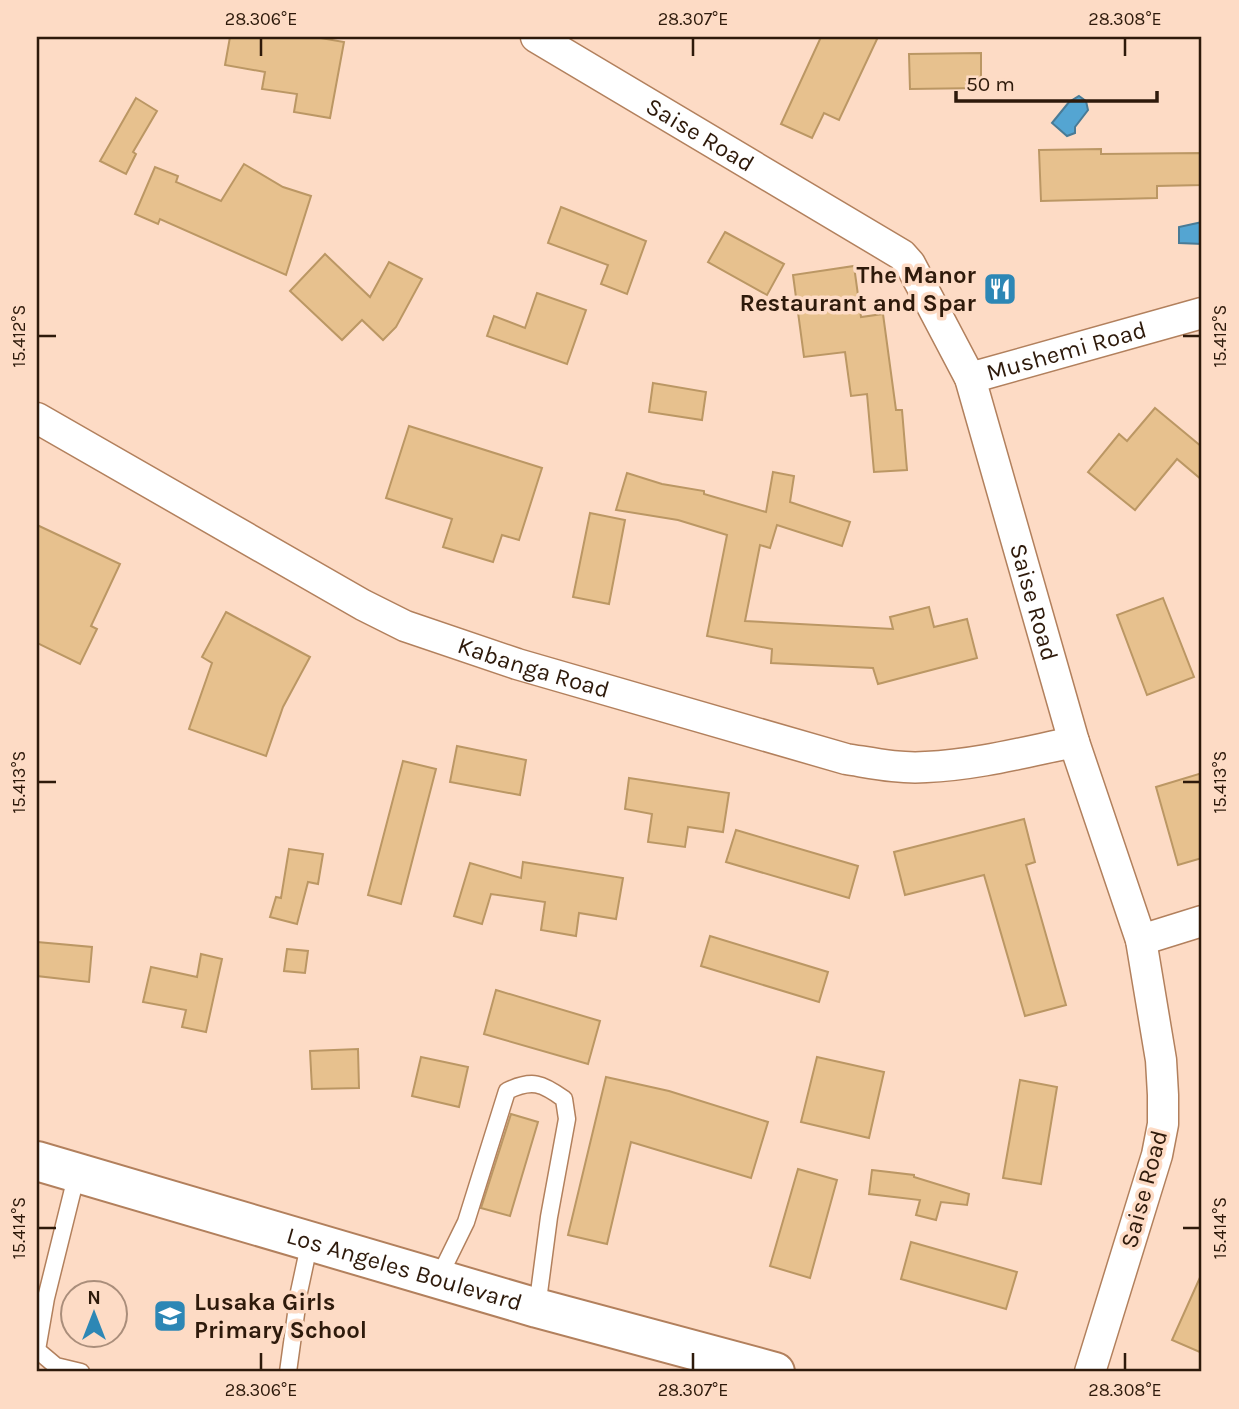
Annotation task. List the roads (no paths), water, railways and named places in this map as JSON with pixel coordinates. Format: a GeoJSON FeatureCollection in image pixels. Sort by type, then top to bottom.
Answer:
{"type":"FeatureCollection","features":[{"type":"Feature","properties":{"kind":"main road","name":"Los Angeles Boulevard"},"geometry":{"type":"LineString","coordinates":[[37,1161],[537,1308],[775,1372]]}},
{"type":"Feature","properties":{"kind":"street","name":"Saise Road"},"geometry":{"type":"LineString","coordinates":[[536,37],[902,255],[911,264],[970,378],[1074,742],[1141,940],[1161,1060],[1163,1124],[1144,1199],[1090,1372]]}},
{"type":"Feature","properties":{"kind":"street","name":"Mushemi Road"},"geometry":{"type":"LineString","coordinates":[[970,378],[1202,313]]}},
{"type":"Feature","properties":{"kind":"street","name":"Kabanga Road"},"geometry":{"type":"LineString","coordinates":[[37,418],[363,605],[405,626],[517,664],[846,759],[884,765],[924,768],[973,763],[1074,742]]}},
{"type":"Feature","properties":{"kind":"street"},"geometry":{"type":"LineString","coordinates":[[1141,940],[1202,921]]}},
{"type":"Feature","properties":{"kind":"lane"},"geometry":{"type":"LineString","coordinates":[[438,1279],[466,1222],[507,1091],[523,1083],[545,1086],[564,1099],[567,1119],[549,1217],[537,1308]]}},
{"type":"Feature","properties":{"kind":"lane"},"geometry":{"type":"LineString","coordinates":[[77,1173],[46,1298],[37,1350],[56,1366],[81,1372]]}},
{"type":"Feature","properties":{"kind":"lane"},"geometry":{"type":"LineString","coordinates":[[290,1371],[299,1292],[310,1241]]}},
{"type":"Feature","properties":{"kind":"water"},"geometry":{"type":"Polygon","coordinates":[[[1079,96],[1086,101],[1088,110],[1075,127],[1075,133],[1067,136],[1052,123],[1069,102],[1079,96]]]}},
{"type":"Feature","properties":{"kind":"water"},"geometry":{"type":"Polygon","coordinates":[[[1202,222],[1202,244],[1179,243],[1179,227],[1202,222]]]}},
{"type":"Feature","properties":{"kind":"place","name":"The Manor Restaurant and Spar"},"geometry":{"type":"Point","coordinates":[1000,289]}},
{"type":"Feature","properties":{"kind":"place","name":"Lusaka Girls Primary School"},"geometry":{"type":"Point","coordinates":[170,1316]}}]}
